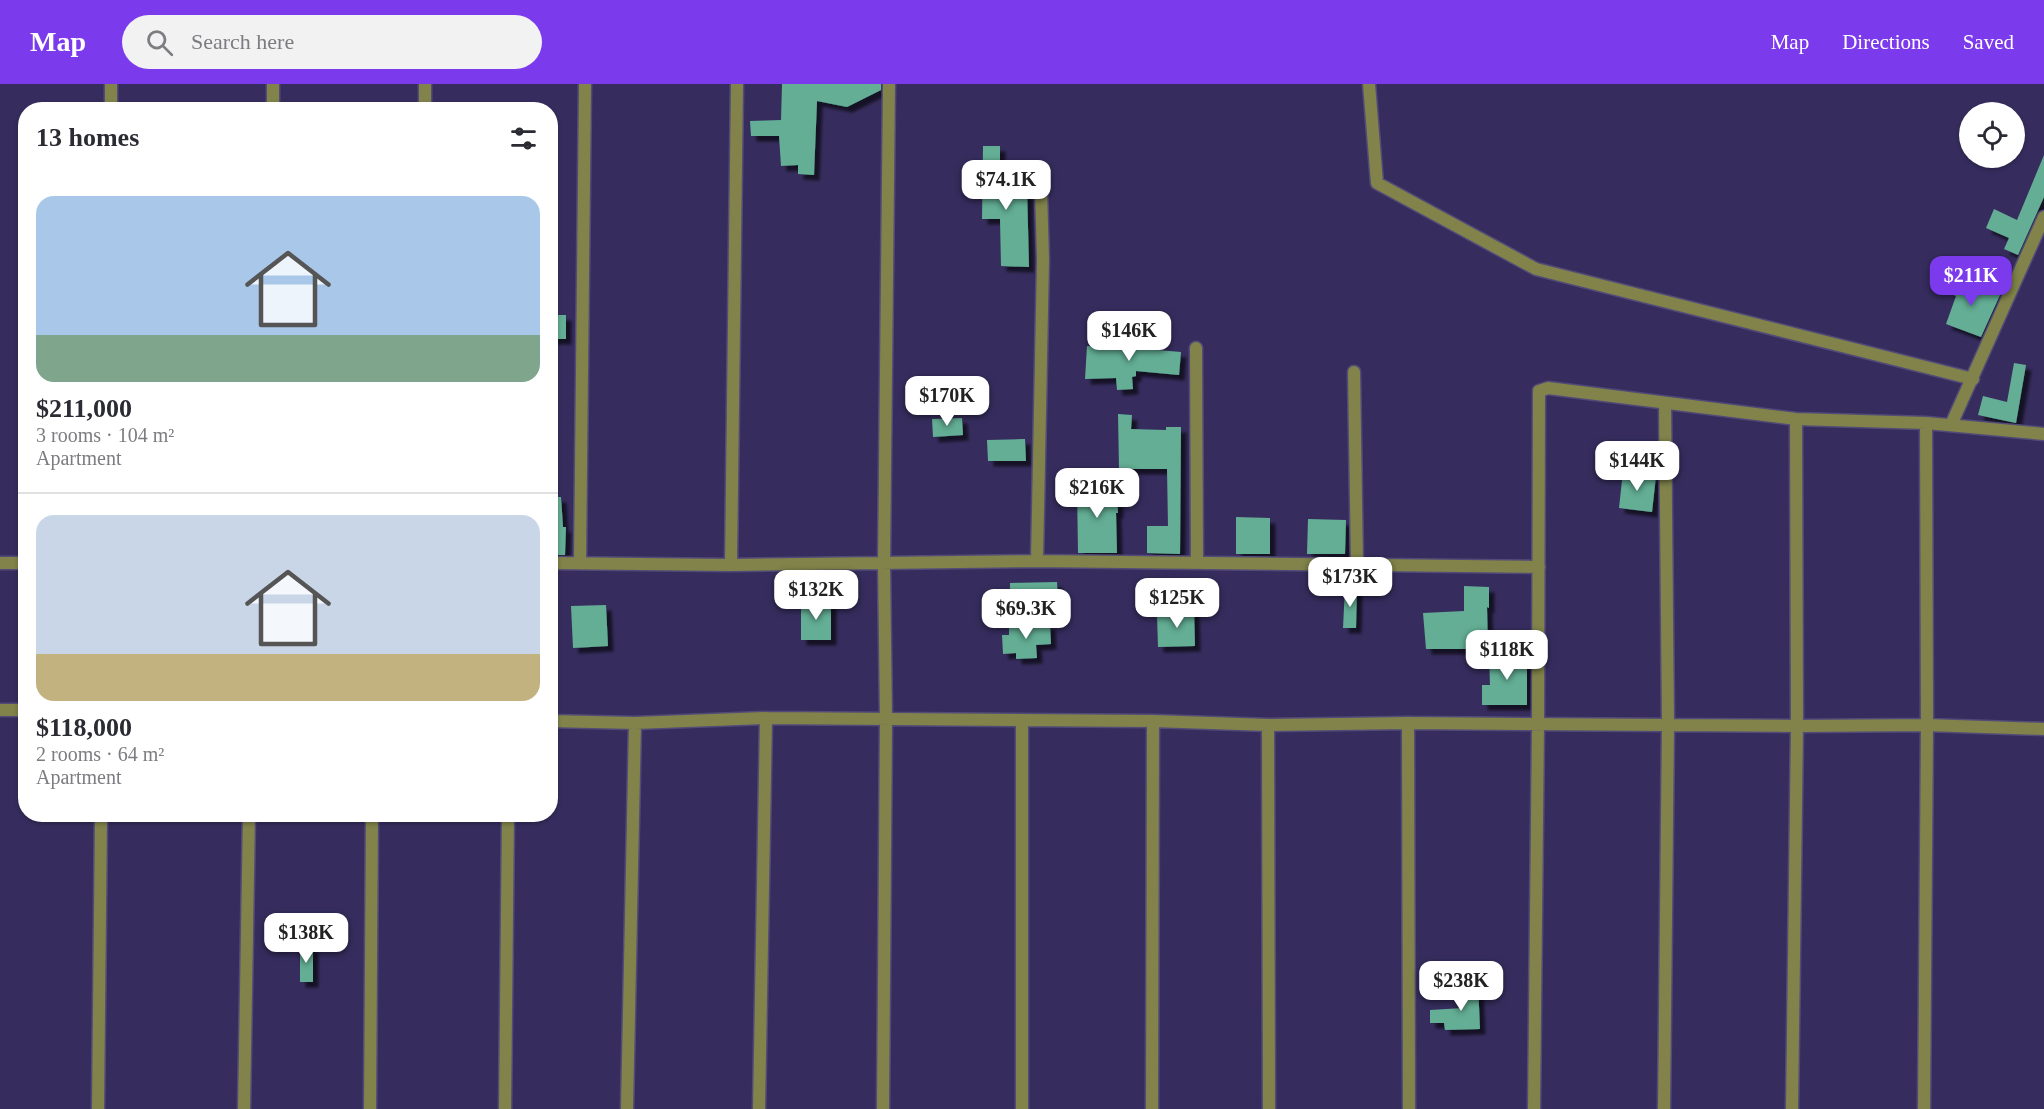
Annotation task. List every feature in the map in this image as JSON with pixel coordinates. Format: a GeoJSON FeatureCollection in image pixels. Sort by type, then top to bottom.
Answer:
{"type":"FeatureCollection","features":[{"type":"Feature","properties":{"kind":"street"},"geometry":{"type":"LineString","coordinates":[[111,84],[111,102]]}},
{"type":"Feature","properties":{"kind":"street"},"geometry":{"type":"LineString","coordinates":[[273,84],[273,102]]}},
{"type":"Feature","properties":{"kind":"street"},"geometry":{"type":"LineString","coordinates":[[424,84],[424,102]]}},
{"type":"Feature","properties":{"kind":"street"},"geometry":{"type":"LineString","coordinates":[[580,562],[585,84]]}},
{"type":"Feature","properties":{"kind":"street"},"geometry":{"type":"LineString","coordinates":[[731,565],[737,84]]}},
{"type":"Feature","properties":{"kind":"street"},"geometry":{"type":"LineString","coordinates":[[883,1109],[886,719],[884,564],[889,84]]}},
{"type":"Feature","properties":{"kind":"street"},"geometry":{"type":"LineString","coordinates":[[1369,84],[1377,183],[1536,269],[1973,379]]}},
{"type":"Feature","properties":{"kind":"street"},"geometry":{"type":"LineString","coordinates":[[1037,561],[1043,259],[1041,190]]}},
{"type":"Feature","properties":{"kind":"street"},"geometry":{"type":"LineString","coordinates":[[1951,425],[2044,217]]}},
{"type":"Feature","properties":{"kind":"street"},"geometry":{"type":"LineString","coordinates":[[1196,348],[1197,563]]}},
{"type":"Feature","properties":{"kind":"street"},"geometry":{"type":"LineString","coordinates":[[1354,372],[1357,565]]}},
{"type":"Feature","properties":{"kind":"street"},"geometry":{"type":"LineString","coordinates":[[1534,1109],[1539,391],[1548,388],[1796,419],[1926,423],[2044,434]]}},
{"type":"Feature","properties":{"kind":"street"},"geometry":{"type":"LineString","coordinates":[[1664,1109],[1668,724],[1665,403]]}},
{"type":"Feature","properties":{"kind":"street"},"geometry":{"type":"LineString","coordinates":[[1792,1109],[1797,726],[1796,419]]}},
{"type":"Feature","properties":{"kind":"street"},"geometry":{"type":"LineString","coordinates":[[1924,1109],[1927,724],[1926,423]]}},
{"type":"Feature","properties":{"kind":"street"},"geometry":{"type":"LineString","coordinates":[[558,563],[731,565],[1037,561],[1539,567]]}},
{"type":"Feature","properties":{"kind":"street"},"geometry":{"type":"LineString","coordinates":[[0,563],[18,563]]}},
{"type":"Feature","properties":{"kind":"street"},"geometry":{"type":"LineString","coordinates":[[0,711],[18,710]]}},
{"type":"Feature","properties":{"kind":"street"},"geometry":{"type":"LineString","coordinates":[[558,721],[635,723],[766,718],[1268,724],[1797,726],[1927,724],[2044,729]]}},
{"type":"Feature","properties":{"kind":"street"},"geometry":{"type":"LineString","coordinates":[[759,1109],[766,718]]}},
{"type":"Feature","properties":{"kind":"street"},"geometry":{"type":"LineString","coordinates":[[1022,720],[1022,1109]]}},
{"type":"Feature","properties":{"kind":"street"},"geometry":{"type":"LineString","coordinates":[[1152,1109],[1153,721]]}},
{"type":"Feature","properties":{"kind":"street"},"geometry":{"type":"LineString","coordinates":[[627,1109],[635,723]]}},
{"type":"Feature","properties":{"kind":"street"},"geometry":{"type":"LineString","coordinates":[[1408,723],[1409,1109]]}},
{"type":"Feature","properties":{"kind":"street"},"geometry":{"type":"LineString","coordinates":[[1268,724],[1269,1109]]}},
{"type":"Feature","properties":{"kind":"street"},"geometry":{"type":"LineString","coordinates":[[98,1109],[101,822]]}},
{"type":"Feature","properties":{"kind":"street"},"geometry":{"type":"LineString","coordinates":[[244,1109],[249,822]]}},
{"type":"Feature","properties":{"kind":"street"},"geometry":{"type":"LineString","coordinates":[[370,1109],[372,822]]}},
{"type":"Feature","properties":{"kind":"street"},"geometry":{"type":"LineString","coordinates":[[505,1109],[508,822]]}},
{"type":"Feature","properties":{"kind":"building"},"geometry":{"type":"Polygon","coordinates":[[[782,84],[881,84],[881,90],[847,107],[817,101],[814,175],[798,174],[798,165],[781,166],[779,136],[751,136],[750,121],[781,120],[782,84]]]}},
{"type":"Feature","properties":{"kind":"building"},"geometry":{"type":"Polygon","coordinates":[[[983,146],[1000,146],[1000,187],[1027,187],[1029,267],[1001,266],[1000,219],[982,219],[983,146]]]}},
{"type":"Feature","properties":{"kind":"building"},"geometry":{"type":"Polygon","coordinates":[[[2044,155],[2044,197],[2018,255],[2004,249],[2009,238],[1986,228],[1994,209],[2017,220],[2044,155]]]}},
{"type":"Feature","properties":{"kind":"building"},"geometry":{"type":"Polygon","coordinates":[[[1955,277],[2000,295],[1981,337],[1946,324],[1956,296],[1949,293],[1955,277]]]}},
{"type":"Feature","properties":{"kind":"building"},"geometry":{"type":"Polygon","coordinates":[[[558,315],[566,315],[566,339],[558,339],[558,315]]]}},
{"type":"Feature","properties":{"kind":"building"},"geometry":{"type":"Polygon","coordinates":[[[1117,337],[1133,337],[1133,348],[1181,352],[1179,375],[1136,371],[1136,376],[1132,377],[1133,389],[1117,390],[1116,378],[1085,379],[1087,346],[1117,348],[1117,337]]]}},
{"type":"Feature","properties":{"kind":"building"},"geometry":{"type":"Polygon","coordinates":[[[2014,363],[2026,365],[2016,423],[1978,415],[1983,396],[2007,402],[2014,363]]]}},
{"type":"Feature","properties":{"kind":"building"},"geometry":{"type":"Polygon","coordinates":[[[1118,414],[1132,415],[1131,429],[1166,430],[1166,427],[1181,427],[1180,554],[1147,553],[1147,526],[1168,526],[1167,469],[1119,469],[1118,414]]]}},
{"type":"Feature","properties":{"kind":"building"},"geometry":{"type":"Polygon","coordinates":[[[962,418],[963,435],[933,437],[932,419],[962,418]]]}},
{"type":"Feature","properties":{"kind":"building"},"geometry":{"type":"Polygon","coordinates":[[[1025,439],[1026,461],[988,461],[987,440],[1025,439]]]}},
{"type":"Feature","properties":{"kind":"building"},"geometry":{"type":"Polygon","coordinates":[[[1623,471],[1656,476],[1652,512],[1619,508],[1623,471]]]}},
{"type":"Feature","properties":{"kind":"building"},"geometry":{"type":"Polygon","coordinates":[[[1117,485],[1117,553],[1078,553],[1077,487],[1117,485]]]}},
{"type":"Feature","properties":{"kind":"building"},"geometry":{"type":"Polygon","coordinates":[[[558,497],[561,497],[563,527],[566,527],[565,555],[558,555],[558,497]]]}},
{"type":"Feature","properties":{"kind":"building"},"geometry":{"type":"Polygon","coordinates":[[[1236,517],[1270,518],[1270,554],[1236,554],[1236,517]]]}},
{"type":"Feature","properties":{"kind":"building"},"geometry":{"type":"Polygon","coordinates":[[[1308,519],[1346,520],[1345,554],[1307,554],[1308,519]]]}},
{"type":"Feature","properties":{"kind":"building"},"geometry":{"type":"Polygon","coordinates":[[[1057,582],[1058,600],[1010,601],[1010,583],[1057,582]]]}},
{"type":"Feature","properties":{"kind":"building"},"geometry":{"type":"Polygon","coordinates":[[[1464,586],[1489,587],[1488,649],[1426,649],[1423,613],[1464,611],[1464,586]]]}},
{"type":"Feature","properties":{"kind":"building"},"geometry":{"type":"Polygon","coordinates":[[[1345,587],[1357,587],[1356,628],[1343,628],[1345,587]]]}},
{"type":"Feature","properties":{"kind":"building"},"geometry":{"type":"Polygon","coordinates":[[[801,602],[831,602],[831,640],[801,640],[801,602]]]}},
{"type":"Feature","properties":{"kind":"building"},"geometry":{"type":"Polygon","coordinates":[[[606,605],[608,646],[573,648],[571,606],[606,605]]]}},
{"type":"Feature","properties":{"kind":"building"},"geometry":{"type":"Polygon","coordinates":[[[1194,608],[1195,646],[1158,647],[1157,615],[1177,614],[1177,609],[1194,608]]]}},
{"type":"Feature","properties":{"kind":"building"},"geometry":{"type":"Polygon","coordinates":[[[1050,624],[1051,644],[1036,645],[1037,658],[1016,659],[1016,653],[1003,654],[1002,635],[1009,635],[1009,626],[1050,624]]]}},
{"type":"Feature","properties":{"kind":"building"},"geometry":{"type":"Polygon","coordinates":[[[1527,655],[1527,705],[1482,705],[1482,685],[1490,685],[1489,656],[1527,655]]]}},
{"type":"Feature","properties":{"kind":"building"},"geometry":{"type":"Polygon","coordinates":[[[300,946],[313,947],[313,982],[300,982],[300,946]]]}},
{"type":"Feature","properties":{"kind":"building"},"geometry":{"type":"Polygon","coordinates":[[[1463,983],[1478,983],[1480,1029],[1445,1030],[1444,1023],[1430,1023],[1430,1010],[1463,1008],[1463,983]]]}}]}
